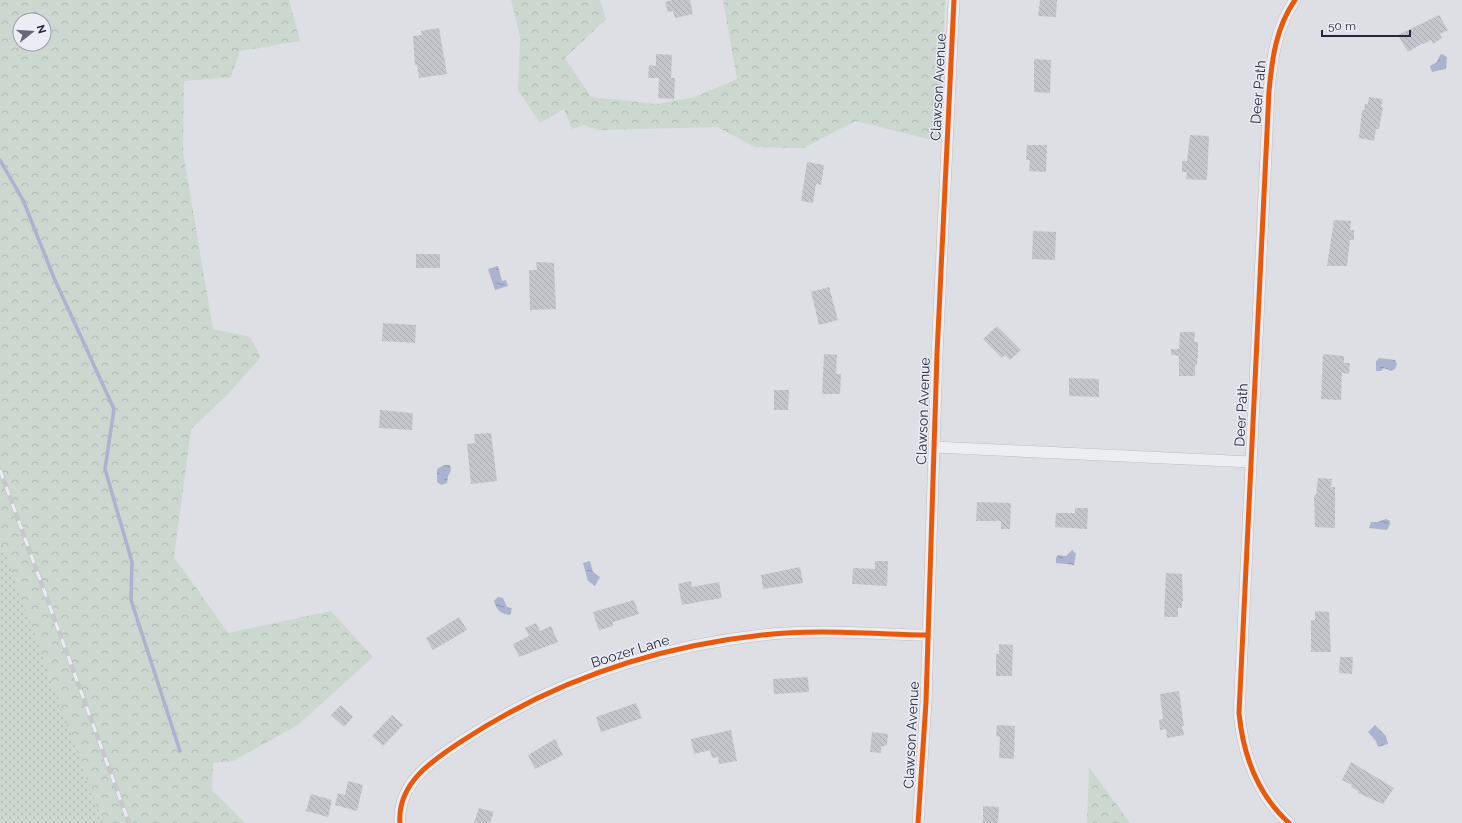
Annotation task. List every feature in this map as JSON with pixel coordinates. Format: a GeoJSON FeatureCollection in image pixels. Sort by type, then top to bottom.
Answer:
{"type":"FeatureCollection","features":[{"type":"Feature","properties":{"kind":"street","name":"Clawson Avenue"},"geometry":{"type":"LineString","coordinates":[[918,823],[926,702],[937,354],[954,0]]}},
{"type":"Feature","properties":{"kind":"street","name":"Deer Path"},"geometry":{"type":"LineString","coordinates":[[1289,823],[1280,814],[1257,781],[1248,760],[1240,728],[1239,713],[1272,60],[1283,22],[1295,0]]}},
{"type":"Feature","properties":{"kind":"street","name":"Deer Path"},"geometry":{"type":"LineString","coordinates":[[934,447],[1251,462]]}},
{"type":"Feature","properties":{"kind":"street","name":"Boozer Lane"},"geometry":{"type":"LineString","coordinates":[[400,823],[403,800],[409,788],[424,769],[440,756],[495,721],[572,682],[674,649],[762,635],[795,633],[928,635]]}},
{"type":"Feature","properties":{"kind":"green space"},"geometry":{"type":"Polygon","coordinates":[[[0,0],[289,0],[300,41],[240,51],[231,77],[184,81],[183,152],[213,329],[250,337],[261,357],[228,394],[191,429],[174,557],[228,633],[331,611],[373,657],[298,725],[233,761],[213,763],[212,790],[245,823],[0,823],[0,0]]]}},
{"type":"Feature","properties":{"kind":"green space"},"geometry":{"type":"Polygon","coordinates":[[[511,0],[600,0],[606,19],[565,58],[591,97],[656,104],[695,97],[737,79],[723,0],[945,0],[940,142],[856,121],[803,148],[755,147],[717,127],[597,130],[584,125],[572,129],[564,109],[540,123],[518,90],[520,37],[511,0]]]}},
{"type":"Feature","properties":{"kind":"green space"},"geometry":{"type":"Polygon","coordinates":[[[0,539],[103,823],[0,823],[0,539]]]}},
{"type":"Feature","properties":{"kind":"green space"},"geometry":{"type":"Polygon","coordinates":[[[1089,767],[1130,823],[1087,823],[1089,767]]]}},
{"type":"Feature","properties":{"kind":"water"},"geometry":{"type":"Polygon","coordinates":[[[1442,54],[1447,57],[1446,69],[1432,72],[1430,66],[1437,62],[1442,54]]]}},
{"type":"Feature","properties":{"kind":"water"},"geometry":{"type":"Polygon","coordinates":[[[498,266],[502,281],[506,280],[508,286],[495,290],[488,269],[498,266]]]}},
{"type":"Feature","properties":{"kind":"water"},"geometry":{"type":"Polygon","coordinates":[[[1379,358],[1395,360],[1397,364],[1395,369],[1391,371],[1384,368],[1381,371],[1376,371],[1376,361],[1379,358]]]}},
{"type":"Feature","properties":{"kind":"water"},"geometry":{"type":"Polygon","coordinates":[[[444,465],[450,465],[451,471],[448,476],[447,483],[441,485],[437,482],[437,469],[444,465]]]}},
{"type":"Feature","properties":{"kind":"water"},"geometry":{"type":"Polygon","coordinates":[[[1386,519],[1390,521],[1387,530],[1369,528],[1371,522],[1386,519]]]}},
{"type":"Feature","properties":{"kind":"water"},"geometry":{"type":"Polygon","coordinates":[[[1072,550],[1076,554],[1074,565],[1056,563],[1056,558],[1058,555],[1066,556],[1072,550]]]}},
{"type":"Feature","properties":{"kind":"water"},"geometry":{"type":"Polygon","coordinates":[[[590,561],[593,572],[600,577],[595,586],[588,581],[583,563],[590,561]]]}},
{"type":"Feature","properties":{"kind":"water"},"geometry":{"type":"Polygon","coordinates":[[[498,597],[503,598],[507,607],[512,608],[510,615],[502,613],[496,607],[494,601],[498,597]]]}},
{"type":"Feature","properties":{"kind":"water"},"geometry":{"type":"Polygon","coordinates":[[[1375,725],[1386,736],[1388,744],[1378,747],[1376,741],[1368,732],[1375,725]]]}},
{"type":"Feature","properties":{"kind":"building"},"geometry":{"type":"Polygon","coordinates":[[[672,0],[690,0],[693,14],[675,18],[673,11],[668,12],[665,2],[672,0]]]}},
{"type":"Feature","properties":{"kind":"building"},"geometry":{"type":"Polygon","coordinates":[[[1040,0],[1057,0],[1056,17],[1038,16],[1040,0]]]}},
{"type":"Feature","properties":{"kind":"building"},"geometry":{"type":"Polygon","coordinates":[[[1439,15],[1448,30],[1440,34],[1442,38],[1433,44],[1431,40],[1423,43],[1408,52],[1398,35],[1439,15]]]}},
{"type":"Feature","properties":{"kind":"building"},"geometry":{"type":"Polygon","coordinates":[[[439,28],[447,74],[419,78],[417,65],[415,65],[413,36],[422,35],[421,31],[439,28]]]}},
{"type":"Feature","properties":{"kind":"building"},"geometry":{"type":"Polygon","coordinates":[[[656,54],[672,55],[671,78],[675,78],[674,99],[658,98],[659,78],[648,78],[649,65],[656,66],[656,54]]]}},
{"type":"Feature","properties":{"kind":"building"},"geometry":{"type":"Polygon","coordinates":[[[1034,59],[1051,60],[1050,93],[1034,92],[1034,59]]]}},
{"type":"Feature","properties":{"kind":"building"},"geometry":{"type":"Polygon","coordinates":[[[1369,97],[1383,99],[1379,129],[1376,129],[1374,141],[1359,138],[1362,110],[1364,110],[1365,104],[1368,104],[1369,97]]]}},
{"type":"Feature","properties":{"kind":"building"},"geometry":{"type":"Polygon","coordinates":[[[1190,135],[1209,136],[1207,180],[1186,179],[1187,172],[1182,172],[1182,161],[1187,161],[1190,135]]]}},
{"type":"Feature","properties":{"kind":"building"},"geometry":{"type":"Polygon","coordinates":[[[1027,145],[1047,145],[1046,172],[1029,171],[1030,160],[1026,160],[1027,145]]]}},
{"type":"Feature","properties":{"kind":"building"},"geometry":{"type":"Polygon","coordinates":[[[807,162],[824,165],[821,185],[816,184],[813,203],[801,201],[807,162]]]}},
{"type":"Feature","properties":{"kind":"building"},"geometry":{"type":"Polygon","coordinates":[[[1334,220],[1351,221],[1350,230],[1354,230],[1354,240],[1350,240],[1347,266],[1327,266],[1334,220]]]}},
{"type":"Feature","properties":{"kind":"building"},"geometry":{"type":"Polygon","coordinates":[[[1033,231],[1056,232],[1055,260],[1032,259],[1033,231]]]}},
{"type":"Feature","properties":{"kind":"building"},"geometry":{"type":"Polygon","coordinates":[[[416,254],[440,254],[440,268],[416,268],[416,254]]]}},
{"type":"Feature","properties":{"kind":"building"},"geometry":{"type":"Polygon","coordinates":[[[536,262],[554,263],[556,309],[530,310],[529,270],[537,270],[536,262]]]}},
{"type":"Feature","properties":{"kind":"building"},"geometry":{"type":"Polygon","coordinates":[[[829,287],[838,320],[819,325],[811,292],[829,287]]]}},
{"type":"Feature","properties":{"kind":"building"},"geometry":{"type":"Polygon","coordinates":[[[383,323],[416,325],[415,343],[382,341],[383,323]]]}},
{"type":"Feature","properties":{"kind":"building"},"geometry":{"type":"Polygon","coordinates":[[[997,326],[1021,350],[1010,360],[1005,355],[1002,358],[983,339],[997,326]]]}},
{"type":"Feature","properties":{"kind":"building"},"geometry":{"type":"Polygon","coordinates":[[[1180,332],[1195,332],[1194,342],[1198,342],[1198,358],[1197,365],[1195,365],[1195,376],[1179,376],[1179,356],[1171,355],[1171,349],[1179,349],[1180,332]]]}},
{"type":"Feature","properties":{"kind":"building"},"geometry":{"type":"Polygon","coordinates":[[[824,354],[837,355],[836,374],[841,374],[840,394],[822,394],[824,354]]]}},
{"type":"Feature","properties":{"kind":"building"},"geometry":{"type":"Polygon","coordinates":[[[1323,354],[1344,356],[1344,363],[1350,363],[1349,374],[1342,373],[1341,400],[1321,399],[1323,354]]]}},
{"type":"Feature","properties":{"kind":"building"},"geometry":{"type":"Polygon","coordinates":[[[1069,378],[1099,379],[1099,397],[1069,396],[1069,378]]]}},
{"type":"Feature","properties":{"kind":"building"},"geometry":{"type":"Polygon","coordinates":[[[774,390],[789,390],[788,410],[774,410],[774,390]]]}},
{"type":"Feature","properties":{"kind":"building"},"geometry":{"type":"Polygon","coordinates":[[[380,410],[413,413],[412,430],[379,428],[380,410]]]}},
{"type":"Feature","properties":{"kind":"building"},"geometry":{"type":"Polygon","coordinates":[[[491,433],[497,481],[471,484],[467,444],[475,443],[474,434],[491,433]]]}},
{"type":"Feature","properties":{"kind":"building"},"geometry":{"type":"Polygon","coordinates":[[[1318,478],[1332,479],[1331,487],[1335,487],[1335,528],[1315,527],[1314,495],[1316,495],[1318,478]]]}},
{"type":"Feature","properties":{"kind":"building"},"geometry":{"type":"Polygon","coordinates":[[[977,502],[1011,503],[1010,529],[1001,529],[1001,521],[976,521],[977,502]]]}},
{"type":"Feature","properties":{"kind":"building"},"geometry":{"type":"Polygon","coordinates":[[[1075,508],[1088,508],[1087,529],[1055,527],[1056,513],[1075,513],[1075,508]]]}},
{"type":"Feature","properties":{"kind":"building"},"geometry":{"type":"Polygon","coordinates":[[[875,561],[888,561],[887,586],[852,584],[853,568],[875,569],[875,561]]]}},
{"type":"Feature","properties":{"kind":"building"},"geometry":{"type":"Polygon","coordinates":[[[800,567],[803,583],[763,589],[761,575],[800,567]]]}},
{"type":"Feature","properties":{"kind":"building"},"geometry":{"type":"Polygon","coordinates":[[[1166,573],[1182,574],[1183,601],[1182,608],[1178,608],[1178,617],[1164,617],[1166,573]]]}},
{"type":"Feature","properties":{"kind":"building"},"geometry":{"type":"Polygon","coordinates":[[[691,581],[692,587],[719,582],[722,598],[682,605],[678,584],[691,581]]]}},
{"type":"Feature","properties":{"kind":"building"},"geometry":{"type":"Polygon","coordinates":[[[634,600],[639,614],[613,622],[613,626],[600,630],[598,628],[593,612],[634,600]]]}},
{"type":"Feature","properties":{"kind":"building"},"geometry":{"type":"Polygon","coordinates":[[[1315,611],[1329,612],[1331,652],[1311,652],[1311,620],[1315,620],[1315,611]]]}},
{"type":"Feature","properties":{"kind":"building"},"geometry":{"type":"Polygon","coordinates":[[[459,617],[467,630],[433,650],[426,638],[459,617]]]}},
{"type":"Feature","properties":{"kind":"building"},"geometry":{"type":"Polygon","coordinates":[[[536,623],[540,631],[551,626],[558,642],[519,657],[513,644],[529,636],[525,628],[536,623]]]}},
{"type":"Feature","properties":{"kind":"building"},"geometry":{"type":"Polygon","coordinates":[[[999,644],[1013,645],[1012,676],[996,676],[996,654],[999,654],[999,644]]]}},
{"type":"Feature","properties":{"kind":"building"},"geometry":{"type":"Polygon","coordinates":[[[1340,657],[1353,657],[1352,674],[1339,673],[1340,657]]]}},
{"type":"Feature","properties":{"kind":"building"},"geometry":{"type":"Polygon","coordinates":[[[808,677],[809,692],[774,694],[773,679],[808,677]]]}},
{"type":"Feature","properties":{"kind":"building"},"geometry":{"type":"Polygon","coordinates":[[[1179,691],[1184,735],[1167,738],[1166,729],[1160,730],[1159,720],[1163,719],[1160,694],[1179,691]]]}},
{"type":"Feature","properties":{"kind":"building"},"geometry":{"type":"Polygon","coordinates":[[[636,703],[642,718],[601,732],[596,717],[636,703]]]}},
{"type":"Feature","properties":{"kind":"building"},"geometry":{"type":"Polygon","coordinates":[[[341,705],[353,717],[344,727],[331,715],[341,705]]]}},
{"type":"Feature","properties":{"kind":"building"},"geometry":{"type":"Polygon","coordinates":[[[392,715],[403,725],[383,746],[372,736],[392,715]]]}},
{"type":"Feature","properties":{"kind":"building"},"geometry":{"type":"Polygon","coordinates":[[[997,725],[1015,726],[1014,759],[999,758],[1000,737],[996,736],[997,725]]]}},
{"type":"Feature","properties":{"kind":"building"},"geometry":{"type":"Polygon","coordinates":[[[731,730],[737,761],[719,764],[718,757],[712,758],[710,750],[694,754],[691,739],[731,730]]]}},
{"type":"Feature","properties":{"kind":"building"},"geometry":{"type":"Polygon","coordinates":[[[872,732],[888,734],[887,745],[881,747],[881,753],[870,752],[872,732]]]}},
{"type":"Feature","properties":{"kind":"building"},"geometry":{"type":"Polygon","coordinates":[[[555,739],[563,755],[535,769],[528,755],[555,739]]]}},
{"type":"Feature","properties":{"kind":"building"},"geometry":{"type":"Polygon","coordinates":[[[1351,762],[1394,788],[1383,804],[1358,793],[1358,791],[1351,787],[1352,785],[1342,780],[1351,762]]]}},
{"type":"Feature","properties":{"kind":"building"},"geometry":{"type":"Polygon","coordinates":[[[348,781],[363,785],[357,811],[335,805],[338,793],[345,795],[348,781]]]}},
{"type":"Feature","properties":{"kind":"building"},"geometry":{"type":"Polygon","coordinates":[[[311,794],[332,800],[328,817],[306,811],[311,794]]]}},
{"type":"Feature","properties":{"kind":"building"},"geometry":{"type":"Polygon","coordinates":[[[983,806],[999,807],[998,823],[983,823],[983,806]]]}},
{"type":"Feature","properties":{"kind":"building"},"geometry":{"type":"Polygon","coordinates":[[[479,808],[494,812],[490,823],[474,823],[479,808]]]}},
{"type":"Feature","properties":{"kind":"waterway"},"geometry":{"type":"LineString","coordinates":[[0,160],[23,200],[54,278],[114,409],[105,469],[132,562],[131,600],[180,751]]}},
{"type":"Feature","properties":{"kind":"railway"},"geometry":{"type":"LineString","coordinates":[[0,470],[129,823]]}},
{"type":"Feature","properties":{"kind":"cycle path"},"geometry":{"type":"LineString","coordinates":[[918,823],[926,702],[937,354],[954,0]]}},
{"type":"Feature","properties":{"kind":"cycle path"},"geometry":{"type":"LineString","coordinates":[[1289,823],[1278,812],[1260,786],[1248,758],[1239,713],[1269,91],[1279,32],[1283,21],[1295,0]]}},
{"type":"Feature","properties":{"kind":"cycle path"},"geometry":{"type":"LineString","coordinates":[[400,823],[404,796],[411,784],[419,774],[440,756],[497,720],[532,701],[568,684],[606,670],[682,648],[762,635],[803,632],[928,635]]}}]}
